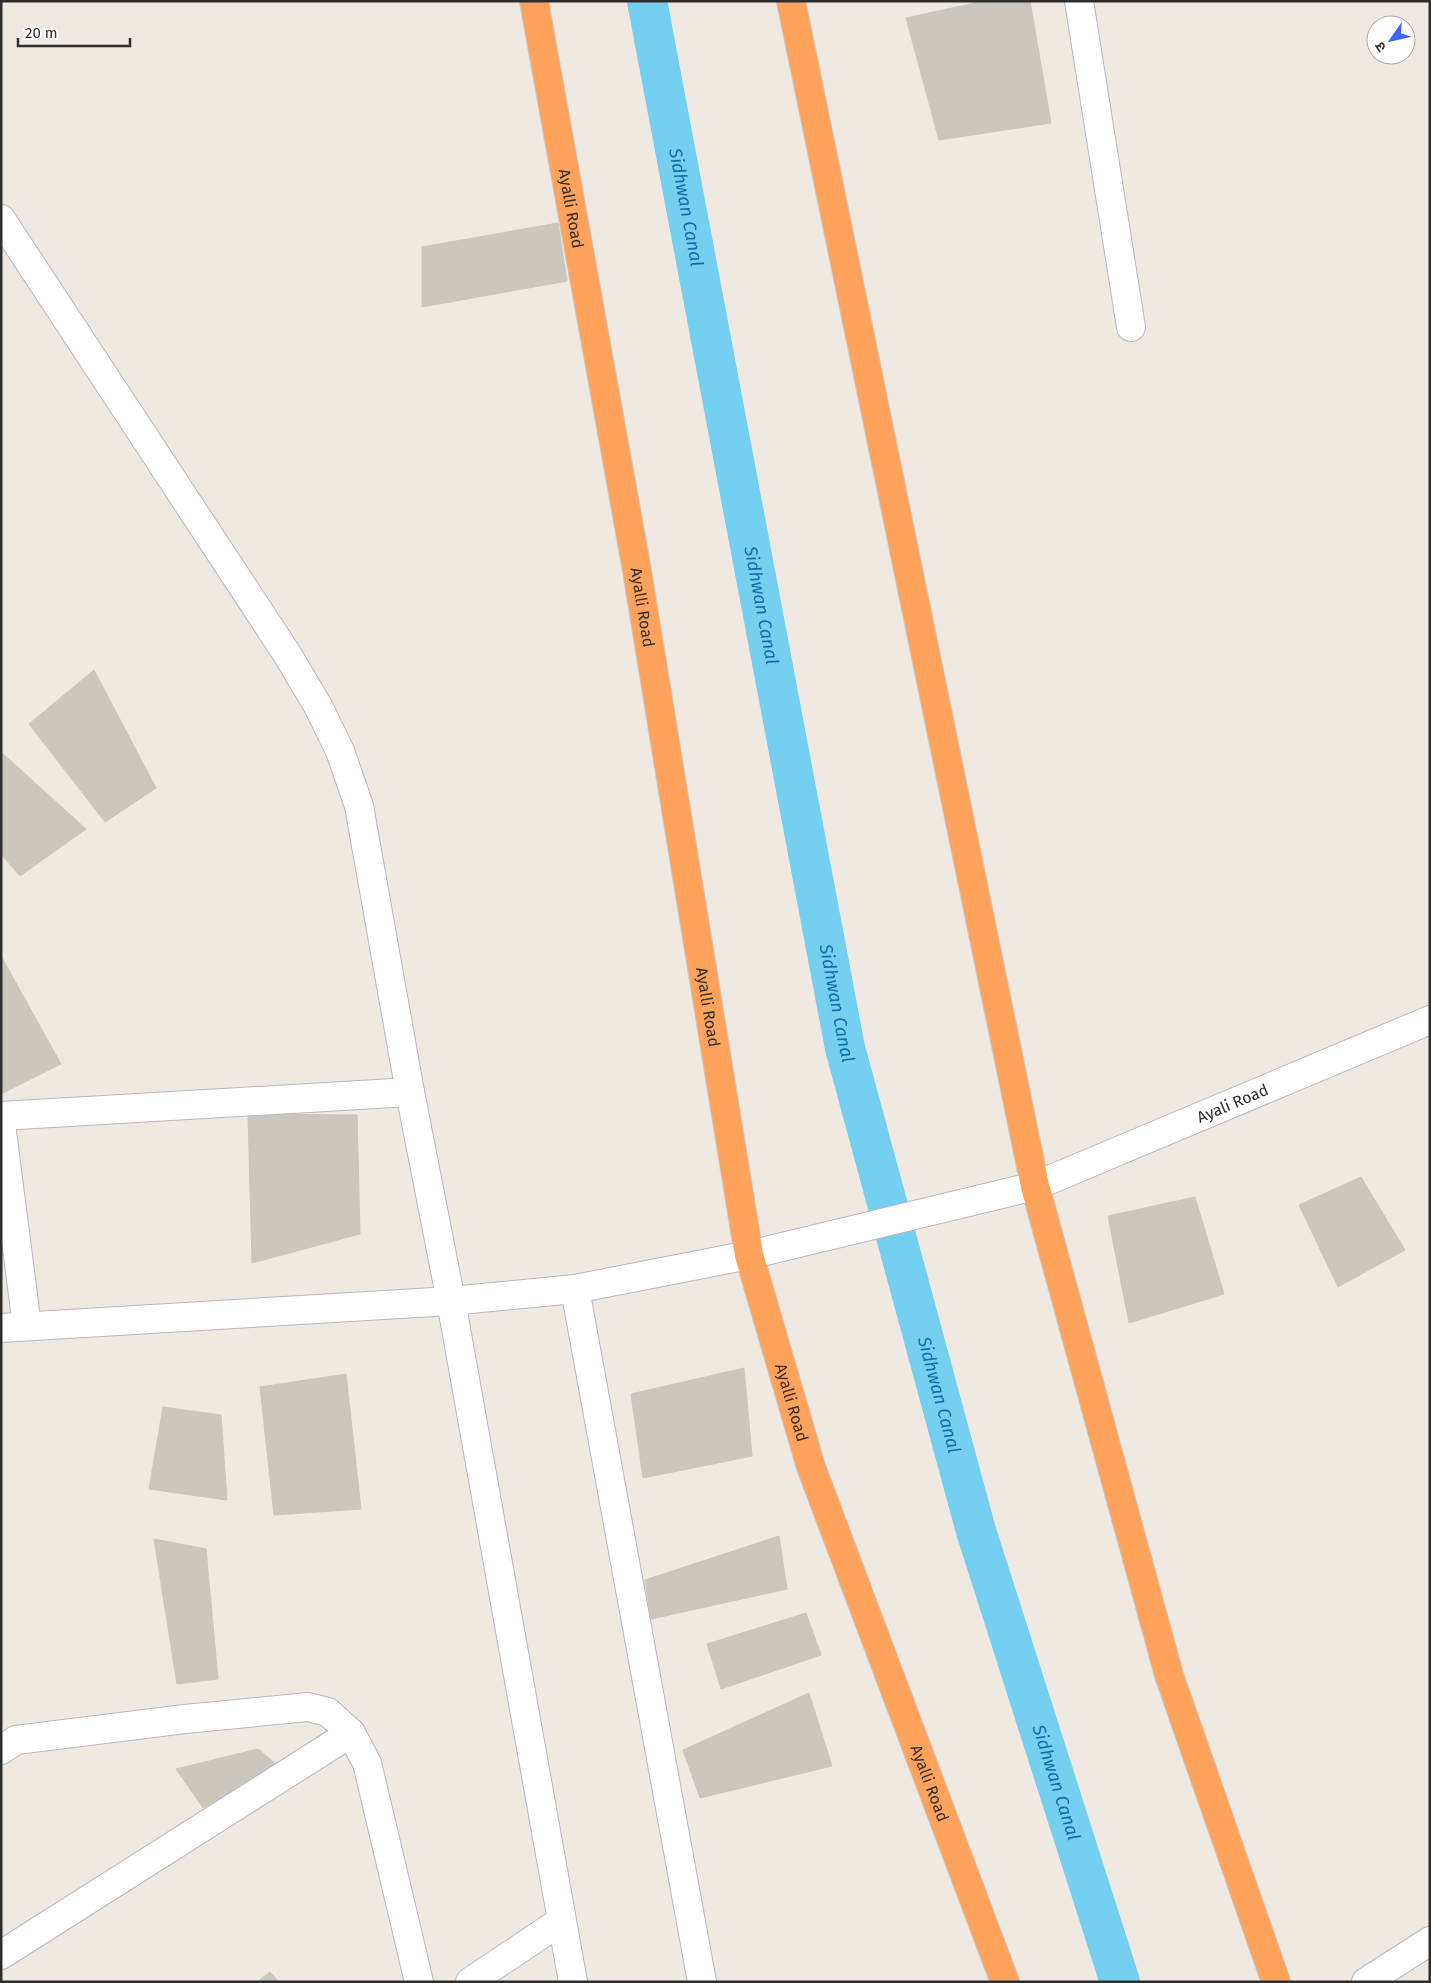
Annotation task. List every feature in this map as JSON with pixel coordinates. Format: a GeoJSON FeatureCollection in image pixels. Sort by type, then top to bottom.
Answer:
{"type":"FeatureCollection","features":[{"type":"Feature","properties":{"kind":"highway","name":"Ayalli Road"},"geometry":{"type":"LineString","coordinates":[[534,1],[636,565],[749,1255],[811,1467],[1005,1982]]}},
{"type":"Feature","properties":{"kind":"highway"},"geometry":{"type":"LineString","coordinates":[[791,1],[1035,1186],[1169,1675],[1276,1982]]}},
{"type":"Feature","properties":{"kind":"street"},"geometry":{"type":"LineString","coordinates":[[1079,1],[1131,327]]}},
{"type":"Feature","properties":{"kind":"street"},"geometry":{"type":"LineString","coordinates":[[1,219],[287,654],[318,706],[340,751],[359,806],[410,1092],[451,1301],[573,1982]]}},
{"type":"Feature","properties":{"kind":"street","name":"Ayali Road"},"geometry":{"type":"LineString","coordinates":[[14,1327],[451,1301],[575,1290],[814,1241],[1035,1186],[1430,1020]]}},
{"type":"Feature","properties":{"kind":"street"},"geometry":{"type":"LineString","coordinates":[[1,1116],[410,1092]]}},
{"type":"Feature","properties":{"kind":"street"},"geometry":{"type":"LineString","coordinates":[[1,1124],[14,1327]]}},
{"type":"Feature","properties":{"kind":"street"},"geometry":{"type":"LineString","coordinates":[[575,1290],[702,1982]]}},
{"type":"Feature","properties":{"kind":"street"},"geometry":{"type":"LineString","coordinates":[[6,1744],[185,1719],[308,1707],[328,1712],[351,1733],[367,1762],[419,1982]]}},
{"type":"Feature","properties":{"kind":"street"},"geometry":{"type":"LineString","coordinates":[[1,1956],[351,1733]]}},
{"type":"Feature","properties":{"kind":"street"},"geometry":{"type":"LineString","coordinates":[[470,1982],[561,1921]]}},
{"type":"Feature","properties":{"kind":"street"},"geometry":{"type":"LineString","coordinates":[[1366,1982],[1430,1941]]}},
{"type":"Feature","properties":{"kind":"building"},"geometry":{"type":"Polygon","coordinates":[[[984,1],[1030,1],[1051,123],[939,140],[906,18],[984,1]]]}},
{"type":"Feature","properties":{"kind":"building"},"geometry":{"type":"Polygon","coordinates":[[[558,223],[567,281],[422,307],[422,247],[558,223]]]}},
{"type":"Feature","properties":{"kind":"building"},"geometry":{"type":"Polygon","coordinates":[[[94,670],[156,788],[105,822],[29,724],[94,670]]]}},
{"type":"Feature","properties":{"kind":"building"},"geometry":{"type":"Polygon","coordinates":[[[1,752],[86,829],[20,876],[1,854],[1,752]]]}},
{"type":"Feature","properties":{"kind":"building"},"geometry":{"type":"Polygon","coordinates":[[[1,956],[61,1064],[1,1094],[1,956]]]}},
{"type":"Feature","properties":{"kind":"building"},"geometry":{"type":"Polygon","coordinates":[[[248,1114],[357,1115],[360,1234],[252,1263],[248,1114]]]}},
{"type":"Feature","properties":{"kind":"building"},"geometry":{"type":"Polygon","coordinates":[[[1361,1177],[1405,1250],[1338,1287],[1299,1205],[1361,1177]]]}},
{"type":"Feature","properties":{"kind":"building"},"geometry":{"type":"Polygon","coordinates":[[[1195,1197],[1224,1294],[1129,1323],[1108,1216],[1195,1197]]]}},
{"type":"Feature","properties":{"kind":"building"},"geometry":{"type":"Polygon","coordinates":[[[744,1368],[752,1456],[643,1478],[631,1394],[744,1368]]]}},
{"type":"Feature","properties":{"kind":"building"},"geometry":{"type":"Polygon","coordinates":[[[346,1374],[361,1509],[274,1515],[260,1387],[346,1374]]]}},
{"type":"Feature","properties":{"kind":"building"},"geometry":{"type":"Polygon","coordinates":[[[163,1407],[221,1415],[227,1500],[149,1489],[163,1407]]]}},
{"type":"Feature","properties":{"kind":"building"},"geometry":{"type":"Polygon","coordinates":[[[779,1536],[787,1589],[651,1619],[645,1580],[779,1536]]]}},
{"type":"Feature","properties":{"kind":"building"},"geometry":{"type":"Polygon","coordinates":[[[154,1539],[206,1549],[218,1679],[177,1684],[154,1539]]]}},
{"type":"Feature","properties":{"kind":"building"},"geometry":{"type":"Polygon","coordinates":[[[806,1613],[821,1655],[721,1689],[707,1644],[806,1613]]]}},
{"type":"Feature","properties":{"kind":"building"},"geometry":{"type":"Polygon","coordinates":[[[809,1693],[832,1766],[700,1798],[683,1750],[809,1693]]]}},
{"type":"Feature","properties":{"kind":"building"},"geometry":{"type":"Polygon","coordinates":[[[258,1749],[277,1765],[203,1808],[176,1769],[258,1749]]]}},
{"type":"Feature","properties":{"kind":"building"},"geometry":{"type":"Polygon","coordinates":[[[270,1972],[279,1982],[257,1982],[270,1972]]]}},
{"type":"Feature","properties":{"kind":"waterway","name":"Sidhwan Canal"},"geometry":{"type":"LineString","coordinates":[[647,1],[845,1048],[976,1531],[1120,1982]]}}]}
